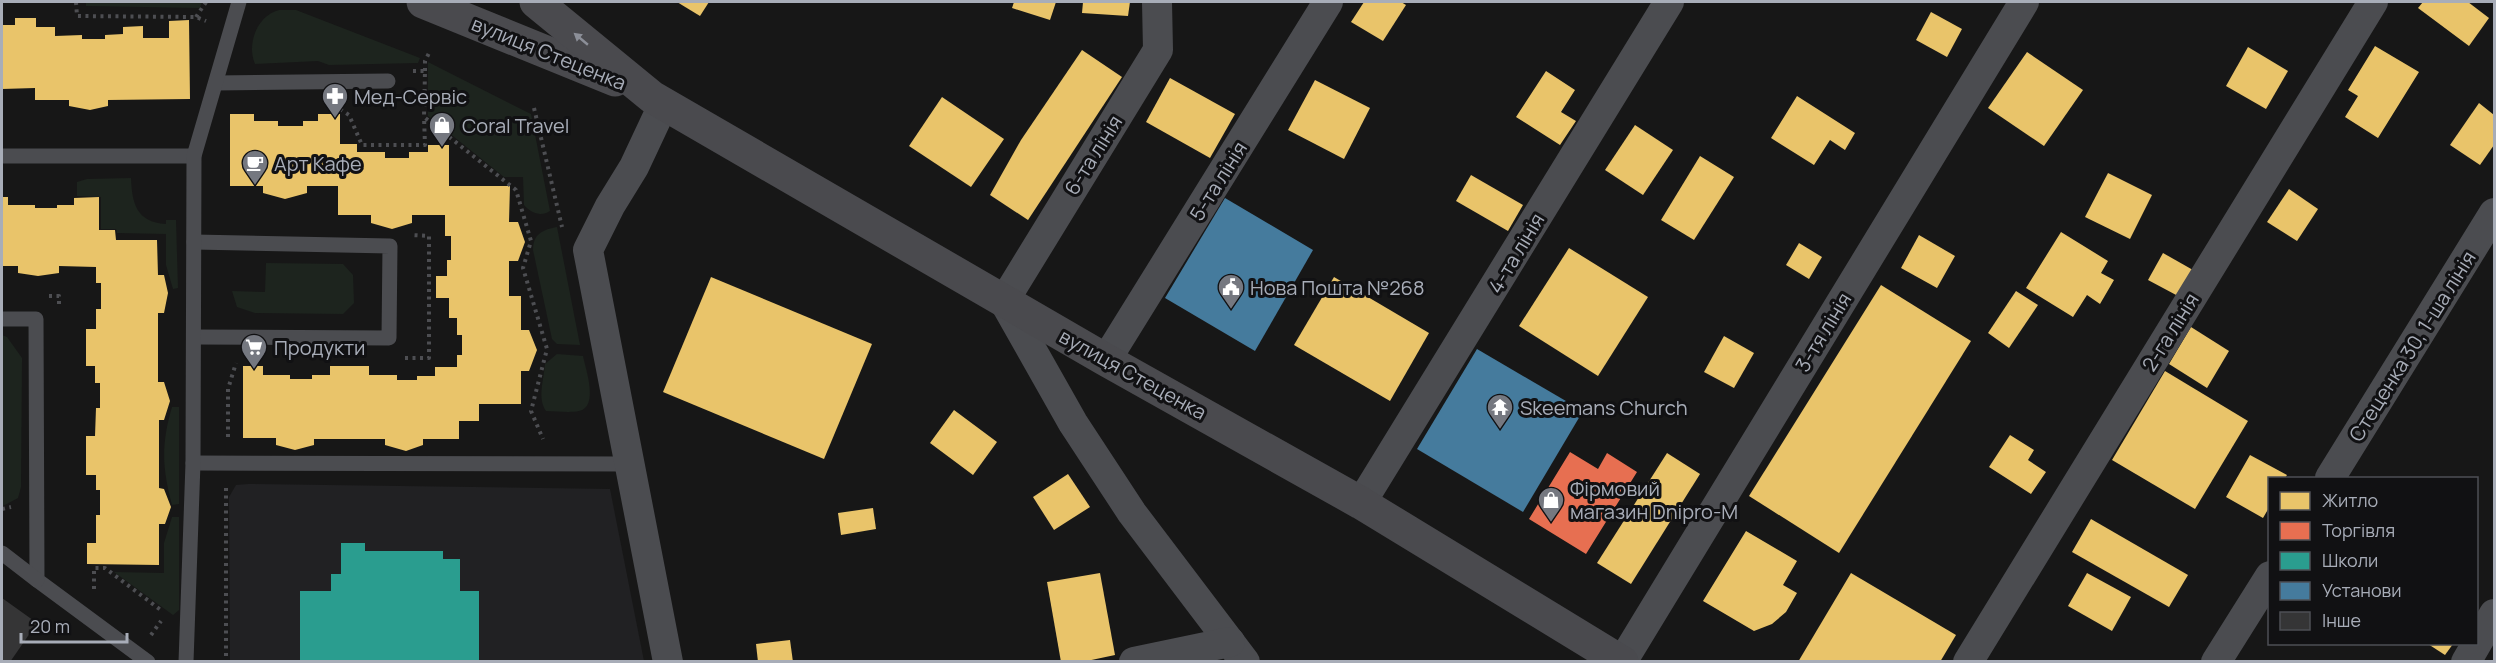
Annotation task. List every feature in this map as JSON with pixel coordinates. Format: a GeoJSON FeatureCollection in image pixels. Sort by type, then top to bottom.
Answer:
{"type":"FeatureCollection","features":[{"type":"Feature","properties":{"kind":"main road","name":"вулиця Стеценка"},"geometry":{"type":"LineString","coordinates":[[423,2],[653,97],[1106,360],[1361,503],[1622,662]]}},
{"type":"Feature","properties":{"kind":"main road","name":"вулиця Стеценка"},"geometry":{"type":"LineString","coordinates":[[536,2],[653,97]]}},
{"type":"Feature","properties":{"kind":"street","name":"6-та лінія"},"geometry":{"type":"LineString","coordinates":[[1004,301],[1158,50],[1157,2]]}},
{"type":"Feature","properties":{"kind":"street","name":"5-та лінія"},"geometry":{"type":"LineString","coordinates":[[1106,360],[1328,2]]}},
{"type":"Feature","properties":{"kind":"street","name":"4-та лінія"},"geometry":{"type":"LineString","coordinates":[[1361,503],[1669,2]]}},
{"type":"Feature","properties":{"kind":"street","name":"3-тя лінія"},"geometry":{"type":"LineString","coordinates":[[1622,662],[2024,2]]}},
{"type":"Feature","properties":{"kind":"street","name":"2-га лінія"},"geometry":{"type":"LineString","coordinates":[[1968,662],[2373,2]]}},
{"type":"Feature","properties":{"kind":"street"},"geometry":{"type":"LineString","coordinates":[[653,97],[634,167],[610,206],[588,250],[668,662]]}},
{"type":"Feature","properties":{"kind":"street","name":"Стеценка 30, 1-ша лінія"},"geometry":{"type":"LineString","coordinates":[[2331,477],[2494,213]]}},
{"type":"Feature","properties":{"kind":"street"},"geometry":{"type":"LineString","coordinates":[[1004,301],[1073,423],[1126,504],[1238,652]]}},
{"type":"Feature","properties":{"kind":"street"},"geometry":{"type":"LineString","coordinates":[[2216,662],[2268,579]]}},
{"type":"Feature","properties":{"kind":"street"},"geometry":{"type":"LineString","coordinates":[[2478,641],[2494,614]]}},
{"type":"Feature","properties":{"kind":"street"},"geometry":{"type":"LineString","coordinates":[[2466,662],[2476,645]]}},
{"type":"Feature","properties":{"kind":"street"},"geometry":{"type":"LineString","coordinates":[[1134,662],[1238,652]]}},
{"type":"Feature","properties":{"kind":"lane"},"geometry":{"type":"LineString","coordinates":[[186,662],[193,463],[194,156],[239,2]]}},
{"type":"Feature","properties":{"kind":"lane"},"geometry":{"type":"LineString","coordinates":[[216,83],[388,81]]}},
{"type":"Feature","properties":{"kind":"lane"},"geometry":{"type":"LineString","coordinates":[[2,156],[194,156]]}},
{"type":"Feature","properties":{"kind":"lane"},"geometry":{"type":"LineString","coordinates":[[194,242],[390,246],[389,338],[194,337]]}},
{"type":"Feature","properties":{"kind":"lane"},"geometry":{"type":"LineString","coordinates":[[2,319],[36,319],[37,580]]}},
{"type":"Feature","properties":{"kind":"lane"},"geometry":{"type":"LineString","coordinates":[[193,463],[630,465]]}},
{"type":"Feature","properties":{"kind":"lane"},"geometry":{"type":"LineString","coordinates":[[2,553],[148,662]]}},
{"type":"Feature","properties":{"kind":"path"},"geometry":{"type":"LineString","coordinates":[[76,2],[77,16],[196,17],[230,31]]}},
{"type":"Feature","properties":{"kind":"path"},"geometry":{"type":"LineString","coordinates":[[196,17],[206,2]]}},
{"type":"Feature","properties":{"kind":"path"},"geometry":{"type":"LineString","coordinates":[[331,105],[349,115],[362,145],[425,145],[425,61],[429,53]]}},
{"type":"Feature","properties":{"kind":"path"},"geometry":{"type":"LineString","coordinates":[[402,72],[425,71]]}},
{"type":"Feature","properties":{"kind":"path"},"geometry":{"type":"LineString","coordinates":[[424,117],[516,190],[531,241],[523,268],[547,349],[531,411],[545,443]]}},
{"type":"Feature","properties":{"kind":"path"},"geometry":{"type":"LineString","coordinates":[[394,358],[429,358],[429,236],[406,235]]}},
{"type":"Feature","properties":{"kind":"path"},"geometry":{"type":"LineString","coordinates":[[47,296],[59,296],[59,308]]}},
{"type":"Feature","properties":{"kind":"path"},"geometry":{"type":"LineString","coordinates":[[226,662],[226,485],[235,470],[227,434],[228,389],[236,363],[245,358]]}},
{"type":"Feature","properties":{"kind":"path"},"geometry":{"type":"LineString","coordinates":[[87,590],[94,596],[94,568],[105,568],[166,614],[151,636],[157,637]]}},
{"type":"Feature","properties":{"kind":"shaded area"},"geometry":{"type":"Polygon","coordinates":[[[86,2],[202,2],[200,8],[86,6],[86,2]]]}},
{"type":"Feature","properties":{"kind":"shaded area"},"geometry":{"type":"Polygon","coordinates":[[[279,10],[296,10],[420,58],[418,63],[329,65],[318,61],[255,64],[252,47],[256,31],[265,18],[279,10]]]}},
{"type":"Feature","properties":{"kind":"shaded area"},"geometry":{"type":"Polygon","coordinates":[[[428,62],[531,114],[550,211],[540,214],[530,210],[524,205],[523,177],[504,177],[428,116],[428,62]]]}},
{"type":"Feature","properties":{"kind":"shaded area"},"geometry":{"type":"Polygon","coordinates":[[[131,178],[135,203],[142,215],[166,224],[166,220],[176,220],[178,288],[173,289],[166,265],[166,234],[117,233],[116,229],[101,229],[101,197],[77,196],[77,182],[87,179],[131,178]]]}},
{"type":"Feature","properties":{"kind":"shaded area"},"geometry":{"type":"Polygon","coordinates":[[[557,227],[580,345],[557,344],[552,339],[533,250],[539,234],[557,227]]]}},
{"type":"Feature","properties":{"kind":"shaded area"},"geometry":{"type":"Polygon","coordinates":[[[266,263],[343,264],[353,275],[354,303],[343,314],[255,313],[237,307],[232,291],[265,292],[266,263]]]}},
{"type":"Feature","properties":{"kind":"shaded area"},"geometry":{"type":"Polygon","coordinates":[[[2,335],[7,337],[22,358],[21,487],[18,498],[3,506],[2,335]]]}},
{"type":"Feature","properties":{"kind":"shaded area"},"geometry":{"type":"Polygon","coordinates":[[[557,354],[583,356],[590,396],[585,408],[579,411],[546,411],[543,406],[541,394],[545,364],[557,354]]]}},
{"type":"Feature","properties":{"kind":"shaded area"},"geometry":{"type":"Polygon","coordinates":[[[172,407],[179,407],[179,504],[172,505],[164,456],[172,407]]]}},
{"type":"Feature","properties":{"kind":"shaded area"},"geometry":{"type":"Polygon","coordinates":[[[236,485],[610,489],[644,661],[230,661],[229,497],[236,485]]]}},
{"type":"Feature","properties":{"kind":"shaded area"},"geometry":{"type":"Polygon","coordinates":[[[172,517],[179,517],[179,610],[173,615],[114,572],[164,573],[164,543],[172,517]]]}},
{"type":"Feature","properties":{"kind":"building: Житло"},"geometry":{"type":"Polygon","coordinates":[[[677,2],[709,2],[700,16],[677,2]]]}},
{"type":"Feature","properties":{"kind":"building: Житло"},"geometry":{"type":"Polygon","coordinates":[[[1014,2],[1056,2],[1050,20],[1012,8],[1014,2]]]}},
{"type":"Feature","properties":{"kind":"building: Житло"},"geometry":{"type":"Polygon","coordinates":[[[1083,2],[1130,2],[1128,16],[1082,13],[1083,2]]]}},
{"type":"Feature","properties":{"kind":"building: Житло"},"geometry":{"type":"Polygon","coordinates":[[[1364,2],[1401,2],[1406,5],[1383,41],[1351,22],[1364,2]]]}},
{"type":"Feature","properties":{"kind":"building: Житло"},"geometry":{"type":"Polygon","coordinates":[[[2423,2],[2468,2],[2489,18],[2469,46],[2418,8],[2423,2]]]}},
{"type":"Feature","properties":{"kind":"building: Житло"},"geometry":{"type":"Polygon","coordinates":[[[1931,12],[1962,29],[1947,57],[1916,40],[1931,12]]]}},
{"type":"Feature","properties":{"kind":"building: Житло"},"geometry":{"type":"Polygon","coordinates":[[[15,18],[36,18],[36,27],[55,27],[55,36],[82,35],[82,39],[105,39],[105,35],[123,34],[123,27],[143,26],[143,38],[169,38],[169,21],[189,20],[190,99],[108,100],[108,106],[90,110],[69,106],[69,100],[35,100],[35,88],[2,89],[2,25],[15,25],[15,18]]]}},
{"type":"Feature","properties":{"kind":"building: Житло"},"geometry":{"type":"Polygon","coordinates":[[[2375,46],[2419,72],[2378,138],[2345,117],[2358,96],[2348,90],[2375,46]]]}},
{"type":"Feature","properties":{"kind":"building: Житло"},"geometry":{"type":"Polygon","coordinates":[[[2248,47],[2288,71],[2266,109],[2226,86],[2248,47]]]}},
{"type":"Feature","properties":{"kind":"building: Житло"},"geometry":{"type":"Polygon","coordinates":[[[1082,50],[1122,77],[1028,220],[990,195],[1021,140],[1082,50]]]}},
{"type":"Feature","properties":{"kind":"building: Житло"},"geometry":{"type":"Polygon","coordinates":[[[2027,52],[2083,90],[2044,146],[1988,108],[2027,52]]]}},
{"type":"Feature","properties":{"kind":"building: Житло"},"geometry":{"type":"Polygon","coordinates":[[[1546,71],[1575,90],[1561,112],[1576,121],[1560,145],[1516,117],[1546,71]]]}},
{"type":"Feature","properties":{"kind":"building: Житло"},"geometry":{"type":"Polygon","coordinates":[[[1170,78],[1235,114],[1210,158],[1146,122],[1170,78]]]}},
{"type":"Feature","properties":{"kind":"building: Житло"},"geometry":{"type":"Polygon","coordinates":[[[1315,80],[1370,108],[1344,159],[1288,130],[1315,80]]]}},
{"type":"Feature","properties":{"kind":"building: Житло"},"geometry":{"type":"Polygon","coordinates":[[[1797,96],[1855,133],[1845,150],[1830,140],[1814,165],[1771,138],[1797,96]]]}},
{"type":"Feature","properties":{"kind":"building: Житло"},"geometry":{"type":"Polygon","coordinates":[[[942,97],[1004,139],[971,187],[909,146],[942,97]]]}},
{"type":"Feature","properties":{"kind":"building: Житло"},"geometry":{"type":"Polygon","coordinates":[[[2479,103],[2494,115],[2494,145],[2480,165],[2450,145],[2479,103]]]}},
{"type":"Feature","properties":{"kind":"building: Житло"},"geometry":{"type":"Polygon","coordinates":[[[230,114],[254,114],[254,121],[278,121],[278,126],[303,126],[303,121],[318,121],[318,114],[340,114],[340,144],[357,144],[357,152],[385,152],[385,158],[409,158],[409,152],[428,152],[428,145],[449,145],[449,186],[510,186],[509,222],[518,222],[525,242],[518,261],[509,261],[509,296],[521,296],[521,330],[529,330],[537,350],[529,371],[521,371],[521,404],[479,404],[479,421],[459,421],[459,439],[423,439],[423,445],[406,451],[385,445],[385,439],[314,439],[314,445],[295,450],[276,445],[276,438],[243,438],[243,366],[263,366],[263,375],[290,375],[290,379],[312,379],[312,375],[330,375],[330,366],[369,366],[369,375],[397,375],[397,380],[417,380],[417,376],[435,376],[435,367],[457,367],[457,355],[462,355],[462,335],[457,335],[457,318],[449,318],[449,298],[436,298],[436,276],[447,276],[447,260],[451,260],[451,236],[445,236],[445,215],[412,215],[412,223],[392,229],[371,223],[371,215],[338,215],[338,186],[307,186],[307,193],[285,199],[263,193],[263,186],[230,186],[230,114]]]}},
{"type":"Feature","properties":{"kind":"building: Житло"},"geometry":{"type":"Polygon","coordinates":[[[1635,125],[1673,150],[1643,195],[1605,170],[1635,125]]]}},
{"type":"Feature","properties":{"kind":"building: Житло"},"geometry":{"type":"Polygon","coordinates":[[[1700,156],[1734,177],[1694,240],[1661,220],[1700,156]]]}},
{"type":"Feature","properties":{"kind":"building: Житло"},"geometry":{"type":"Polygon","coordinates":[[[2108,173],[2152,195],[2130,239],[2085,217],[2108,173]]]}},
{"type":"Feature","properties":{"kind":"building: Житло"},"geometry":{"type":"Polygon","coordinates":[[[1471,175],[1523,205],[1508,231],[1456,201],[1471,175]]]}},
{"type":"Feature","properties":{"kind":"building: Житло"},"geometry":{"type":"Polygon","coordinates":[[[2289,189],[2318,209],[2297,241],[2267,222],[2289,189]]]}},
{"type":"Feature","properties":{"kind":"building: Житло"},"geometry":{"type":"Polygon","coordinates":[[[2,197],[8,197],[8,205],[57,208],[57,205],[74,205],[74,198],[99,197],[99,230],[115,230],[116,240],[157,240],[158,275],[164,275],[168,293],[164,313],[158,313],[158,382],[164,382],[170,401],[164,420],[159,420],[159,488],[164,489],[171,507],[165,524],[159,524],[159,565],[87,564],[87,543],[96,543],[96,515],[100,515],[100,490],[96,490],[96,475],[86,475],[86,436],[95,436],[96,408],[100,408],[100,383],[95,383],[95,366],[86,366],[86,329],[96,329],[96,309],[101,309],[101,283],[96,283],[96,267],[59,266],[59,273],[38,276],[18,273],[18,266],[2,266],[2,197]]]}},
{"type":"Feature","properties":{"kind":"building: Житло"},"geometry":{"type":"Polygon","coordinates":[[[2061,232],[2108,261],[2101,273],[2114,280],[2100,304],[2087,295],[2073,317],[2026,288],[2061,232]]]}},
{"type":"Feature","properties":{"kind":"building: Житло"},"geometry":{"type":"Polygon","coordinates":[[[1919,235],[1955,256],[1937,288],[1901,268],[1919,235]]]}},
{"type":"Feature","properties":{"kind":"building: Житло"},"geometry":{"type":"Polygon","coordinates":[[[1799,243],[1822,257],[1809,279],[1786,265],[1799,243]]]}},
{"type":"Feature","properties":{"kind":"building: Житло"},"geometry":{"type":"Polygon","coordinates":[[[1569,248],[1648,297],[1598,376],[1519,326],[1569,248]]]}},
{"type":"Feature","properties":{"kind":"building: Житло"},"geometry":{"type":"Polygon","coordinates":[[[2163,253],[2193,270],[2178,296],[2148,280],[2163,253]]]}},
{"type":"Feature","properties":{"kind":"building: Житло"},"geometry":{"type":"Polygon","coordinates":[[[711,277],[872,344],[824,459],[663,392],[711,277]]]}},
{"type":"Feature","properties":{"kind":"building: Житло"},"geometry":{"type":"Polygon","coordinates":[[[1334,277],[1429,333],[1390,401],[1294,345],[1334,277]]]}},
{"type":"Feature","properties":{"kind":"building: Житло"},"geometry":{"type":"Polygon","coordinates":[[[1881,285],[1971,341],[1839,553],[1749,496],[1881,285]]]}},
{"type":"Feature","properties":{"kind":"building: Житло"},"geometry":{"type":"Polygon","coordinates":[[[2016,291],[2038,305],[2009,348],[1988,333],[2016,291]]]}},
{"type":"Feature","properties":{"kind":"building: Житло"},"geometry":{"type":"Polygon","coordinates":[[[2191,327],[2229,351],[2207,388],[2169,364],[2191,327]]]}},
{"type":"Feature","properties":{"kind":"building: Житло"},"geometry":{"type":"Polygon","coordinates":[[[1724,336],[1754,353],[1734,388],[1704,372],[1724,336]]]}},
{"type":"Feature","properties":{"kind":"building: Житло"},"geometry":{"type":"Polygon","coordinates":[[[2165,371],[2248,421],[2195,509],[2112,460],[2165,371]]]}},
{"type":"Feature","properties":{"kind":"building: Житло"},"geometry":{"type":"Polygon","coordinates":[[[954,410],[997,442],[973,475],[930,443],[954,410]]]}},
{"type":"Feature","properties":{"kind":"building: Житло"},"geometry":{"type":"Polygon","coordinates":[[[2010,435],[2034,450],[2028,460],[2046,472],[2031,494],[1989,467],[2010,435]]]}},
{"type":"Feature","properties":{"kind":"building: Житло"},"geometry":{"type":"Polygon","coordinates":[[[1667,453],[1700,474],[1631,584],[1597,563],[1667,453]]]}},
{"type":"Feature","properties":{"kind":"building: Житло"},"geometry":{"type":"Polygon","coordinates":[[[2250,455],[2287,475],[2286,477],[2268,477],[2268,509],[2263,518],[2226,497],[2250,455]]]}},
{"type":"Feature","properties":{"kind":"building: Житло"},"geometry":{"type":"Polygon","coordinates":[[[1068,474],[1090,507],[1054,530],[1033,497],[1068,474]]]}},
{"type":"Feature","properties":{"kind":"building: Житло"},"geometry":{"type":"Polygon","coordinates":[[[873,508],[876,529],[841,535],[838,513],[873,508]]]}},
{"type":"Feature","properties":{"kind":"building: Житло"},"geometry":{"type":"Polygon","coordinates":[[[2091,519],[2188,575],[2169,607],[2072,552],[2091,519]]]}},
{"type":"Feature","properties":{"kind":"building: Житло"},"geometry":{"type":"Polygon","coordinates":[[[1746,531],[1797,561],[1783,585],[1797,593],[1786,612],[1772,624],[1754,631],[1703,601],[1746,531]]]}},
{"type":"Feature","properties":{"kind":"building: Житло"},"geometry":{"type":"Polygon","coordinates":[[[1100,573],[1115,655],[1082,662],[1061,662],[1047,582],[1100,573]]]}},
{"type":"Feature","properties":{"kind":"building: Житло"},"geometry":{"type":"Polygon","coordinates":[[[1851,573],[1956,635],[1940,662],[1798,662],[1851,573]]]}},
{"type":"Feature","properties":{"kind":"building: Житло"},"geometry":{"type":"Polygon","coordinates":[[[2087,573],[2131,597],[2112,631],[2068,606],[2087,573]]]}},
{"type":"Feature","properties":{"kind":"building: Житло"},"geometry":{"type":"Polygon","coordinates":[[[790,640],[793,662],[758,662],[756,644],[790,640]]]}},
{"type":"Feature","properties":{"kind":"building: Житло"},"geometry":{"type":"Polygon","coordinates":[[[2430,645],[2452,645],[2445,655],[2430,645]]]}},
{"type":"Feature","properties":{"kind":"building: Торгівля"},"geometry":{"type":"Polygon","coordinates":[[[1570,452],[1598,469],[1607,453],[1637,472],[1586,554],[1529,519],[1570,452]]]}},
{"type":"Feature","properties":{"kind":"building: Школи"},"geometry":{"type":"Polygon","coordinates":[[[341,543],[365,543],[365,551],[443,551],[443,559],[460,559],[460,591],[479,591],[479,662],[300,662],[300,591],[331,591],[331,574],[341,574],[341,543]]]}},
{"type":"Feature","properties":{"kind":"building: Установи"},"geometry":{"type":"Polygon","coordinates":[[[1225,198],[1313,250],[1255,351],[1165,298],[1225,198]]]}},
{"type":"Feature","properties":{"kind":"building: Установи","name":"Skeemans Church"},"geometry":{"type":"Polygon","coordinates":[[[1477,349],[1583,411],[1523,512],[1417,449],[1477,349]]]}},
{"type":"Feature","properties":{"kind":"building: Інше"},"geometry":{"type":"Polygon","coordinates":[[[2,598],[37,623],[10,662],[2,662],[2,598]]]}},
{"type":"Feature","properties":{"kind":"place","name":"Мед-Сервіс"},"geometry":{"type":"Point","coordinates":[335,119]}},
{"type":"Feature","properties":{"kind":"place","name":"Coral Travel"},"geometry":{"type":"Point","coordinates":[442,148]}},
{"type":"Feature","properties":{"kind":"place","name":"Арт Кафе"},"geometry":{"type":"Point","coordinates":[255,186]}},
{"type":"Feature","properties":{"kind":"place","name":"Нова Пошта №268"},"geometry":{"type":"Point","coordinates":[1231,310]}},
{"type":"Feature","properties":{"kind":"place","name":"Продукти"},"geometry":{"type":"Point","coordinates":[254,370]}},
{"type":"Feature","properties":{"kind":"place","name":"Skeemans Church"},"geometry":{"type":"Point","coordinates":[1500,430]}},
{"type":"Feature","properties":{"kind":"place","name":"Фірмовий магазин Dnipro-M"},"geometry":{"type":"Point","coordinates":[1551,523]}}]}
